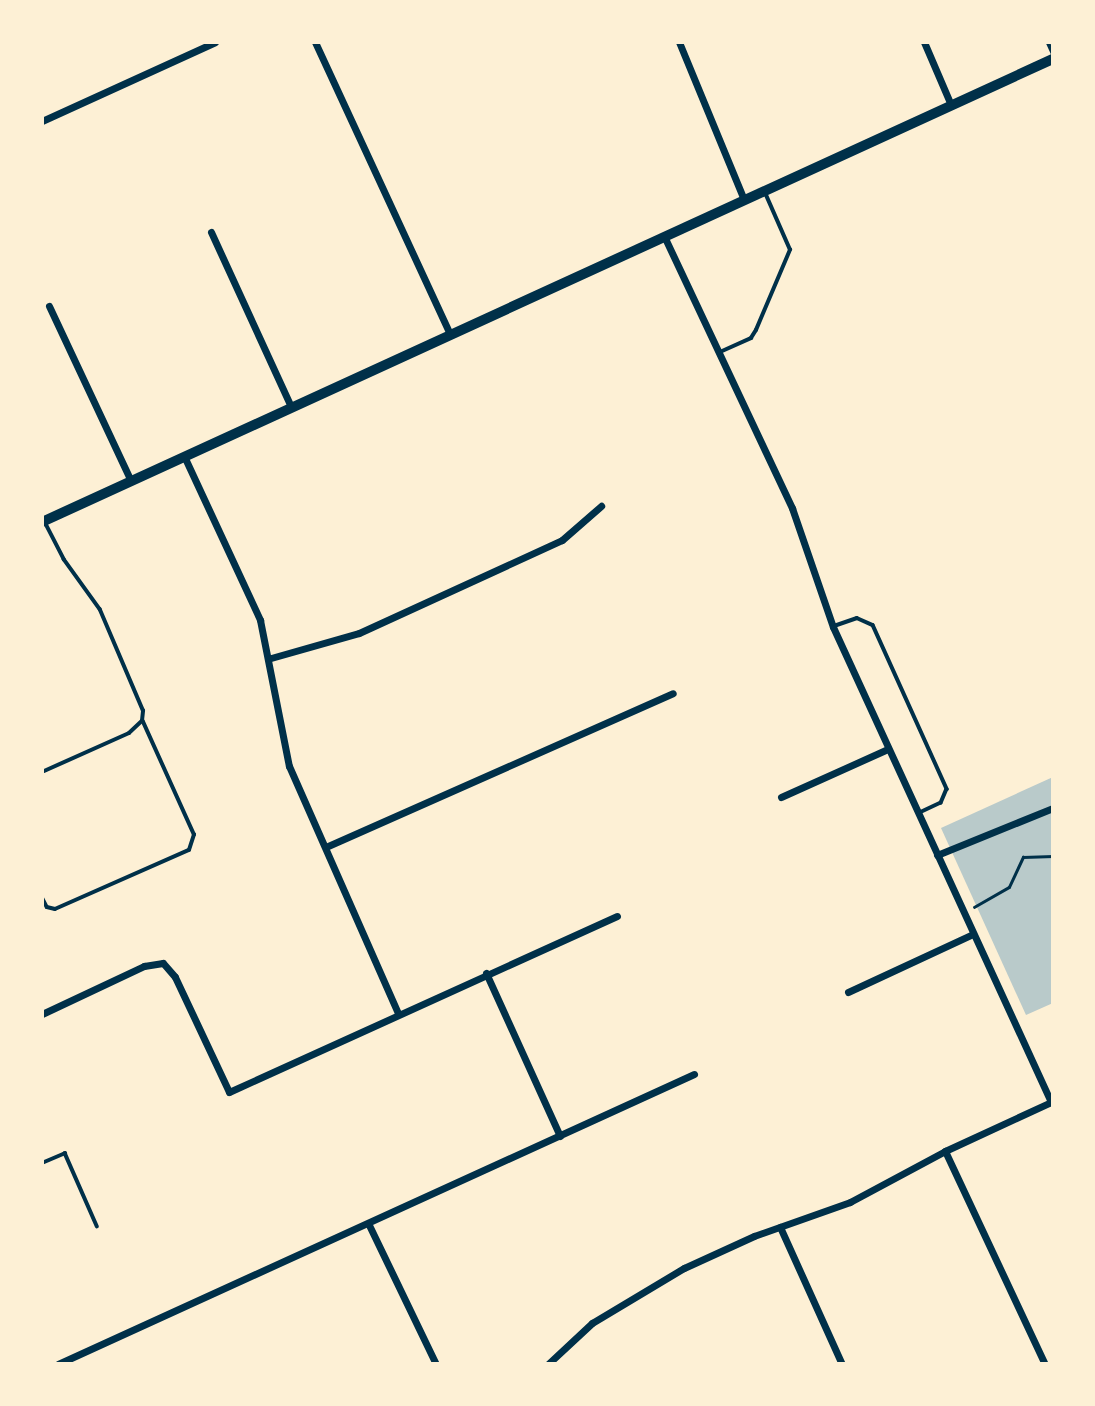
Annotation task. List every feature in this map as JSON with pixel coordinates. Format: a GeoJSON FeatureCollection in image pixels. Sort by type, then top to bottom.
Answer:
{"type":"FeatureCollection","features":[{"type":"Feature","properties":{"kind":"street"},"geometry":{"type":"LineString","coordinates":[[42,121],[215,42]]}},
{"type":"Feature","properties":{"kind":"street"},"geometry":{"type":"LineString","coordinates":[[315,42],[450,334]]}},
{"type":"Feature","properties":{"kind":"street"},"geometry":{"type":"LineString","coordinates":[[679,42],[744,201]]}},
{"type":"Feature","properties":{"kind":"street"},"geometry":{"type":"LineString","coordinates":[[924,42],[950,105]]}},
{"type":"Feature","properties":{"kind":"street"},"geometry":{"type":"LineString","coordinates":[[43,521],[1053,59]]}},
{"type":"Feature","properties":{"kind":"street"},"geometry":{"type":"LineString","coordinates":[[211,232],[291,407]]}},
{"type":"Feature","properties":{"kind":"street"},"geometry":{"type":"LineString","coordinates":[[548,1364],[592,1323],[684,1268],[779,1227],[872,1192],[945,1151],[1052,1101],[833,627],[792,508],[664,236]]}},
{"type":"Feature","properties":{"kind":"street"},"geometry":{"type":"LineString","coordinates":[[48,306],[131,481]]}},
{"type":"Feature","properties":{"kind":"street"},"geometry":{"type":"LineString","coordinates":[[184,456],[261,620],[271,658],[276,712],[289,766],[328,846],[398,1013]]}},
{"type":"Feature","properties":{"kind":"street"},"geometry":{"type":"LineString","coordinates":[[271,658],[359,633],[562,540],[601,506]]}},
{"type":"Feature","properties":{"kind":"street"},"geometry":{"type":"LineString","coordinates":[[328,846],[673,693]]}},
{"type":"Feature","properties":{"kind":"street"},"geometry":{"type":"LineString","coordinates":[[781,797],[888,748]]}},
{"type":"Feature","properties":{"kind":"street"},"geometry":{"type":"LineString","coordinates":[[937,855],[1053,808]]}},
{"type":"Feature","properties":{"kind":"street"},"geometry":{"type":"LineString","coordinates":[[42,1014],[144,966],[163,963],[175,977],[229,1091],[617,916]]}},
{"type":"Feature","properties":{"kind":"street"},"geometry":{"type":"LineString","coordinates":[[848,992],[973,934]]}},
{"type":"Feature","properties":{"kind":"street"},"geometry":{"type":"LineString","coordinates":[[486,973],[560,1136]]}},
{"type":"Feature","properties":{"kind":"street"},"geometry":{"type":"LineString","coordinates":[[58,1364],[369,1225],[694,1074]]}},
{"type":"Feature","properties":{"kind":"street"},"geometry":{"type":"LineString","coordinates":[[945,1151],[1045,1364]]}},
{"type":"Feature","properties":{"kind":"street"},"geometry":{"type":"LineString","coordinates":[[369,1225],[436,1364]]}},
{"type":"Feature","properties":{"kind":"street"},"geometry":{"type":"LineString","coordinates":[[779,1227],[842,1364]]}},
{"type":"Feature","properties":{"kind":"lane"},"geometry":{"type":"LineString","coordinates":[[1048,42],[1053,53]]}},
{"type":"Feature","properties":{"kind":"lane"},"geometry":{"type":"LineString","coordinates":[[719,353],[751,338],[790,250],[764,191]]}},
{"type":"Feature","properties":{"kind":"lane"},"geometry":{"type":"LineString","coordinates":[[42,897],[47,907],[55,909],[189,850],[194,835],[142,721],[143,701],[100,610],[64,560],[43,521]]}},
{"type":"Feature","properties":{"kind":"lane"},"geometry":{"type":"LineString","coordinates":[[833,627],[866,619],[878,637],[947,789],[941,803],[918,813]]}},
{"type":"Feature","properties":{"kind":"lane"},"geometry":{"type":"LineString","coordinates":[[42,772],[129,733],[142,721]]}},
{"type":"Feature","properties":{"kind":"lane"},"geometry":{"type":"LineString","coordinates":[[42,1163],[65,1153],[97,1226]]}},
{"type":"Feature","properties":{"kind":"path"},"geometry":{"type":"LineString","coordinates":[[963,912],[1009,887],[1023,857],[1053,856]]}},
{"type":"Feature","properties":{"kind":"shaded area"},"geometry":{"type":"Polygon","coordinates":[[[1053,777],[1053,1003],[1026,1015],[941,828],[1053,777]]]}}]}
